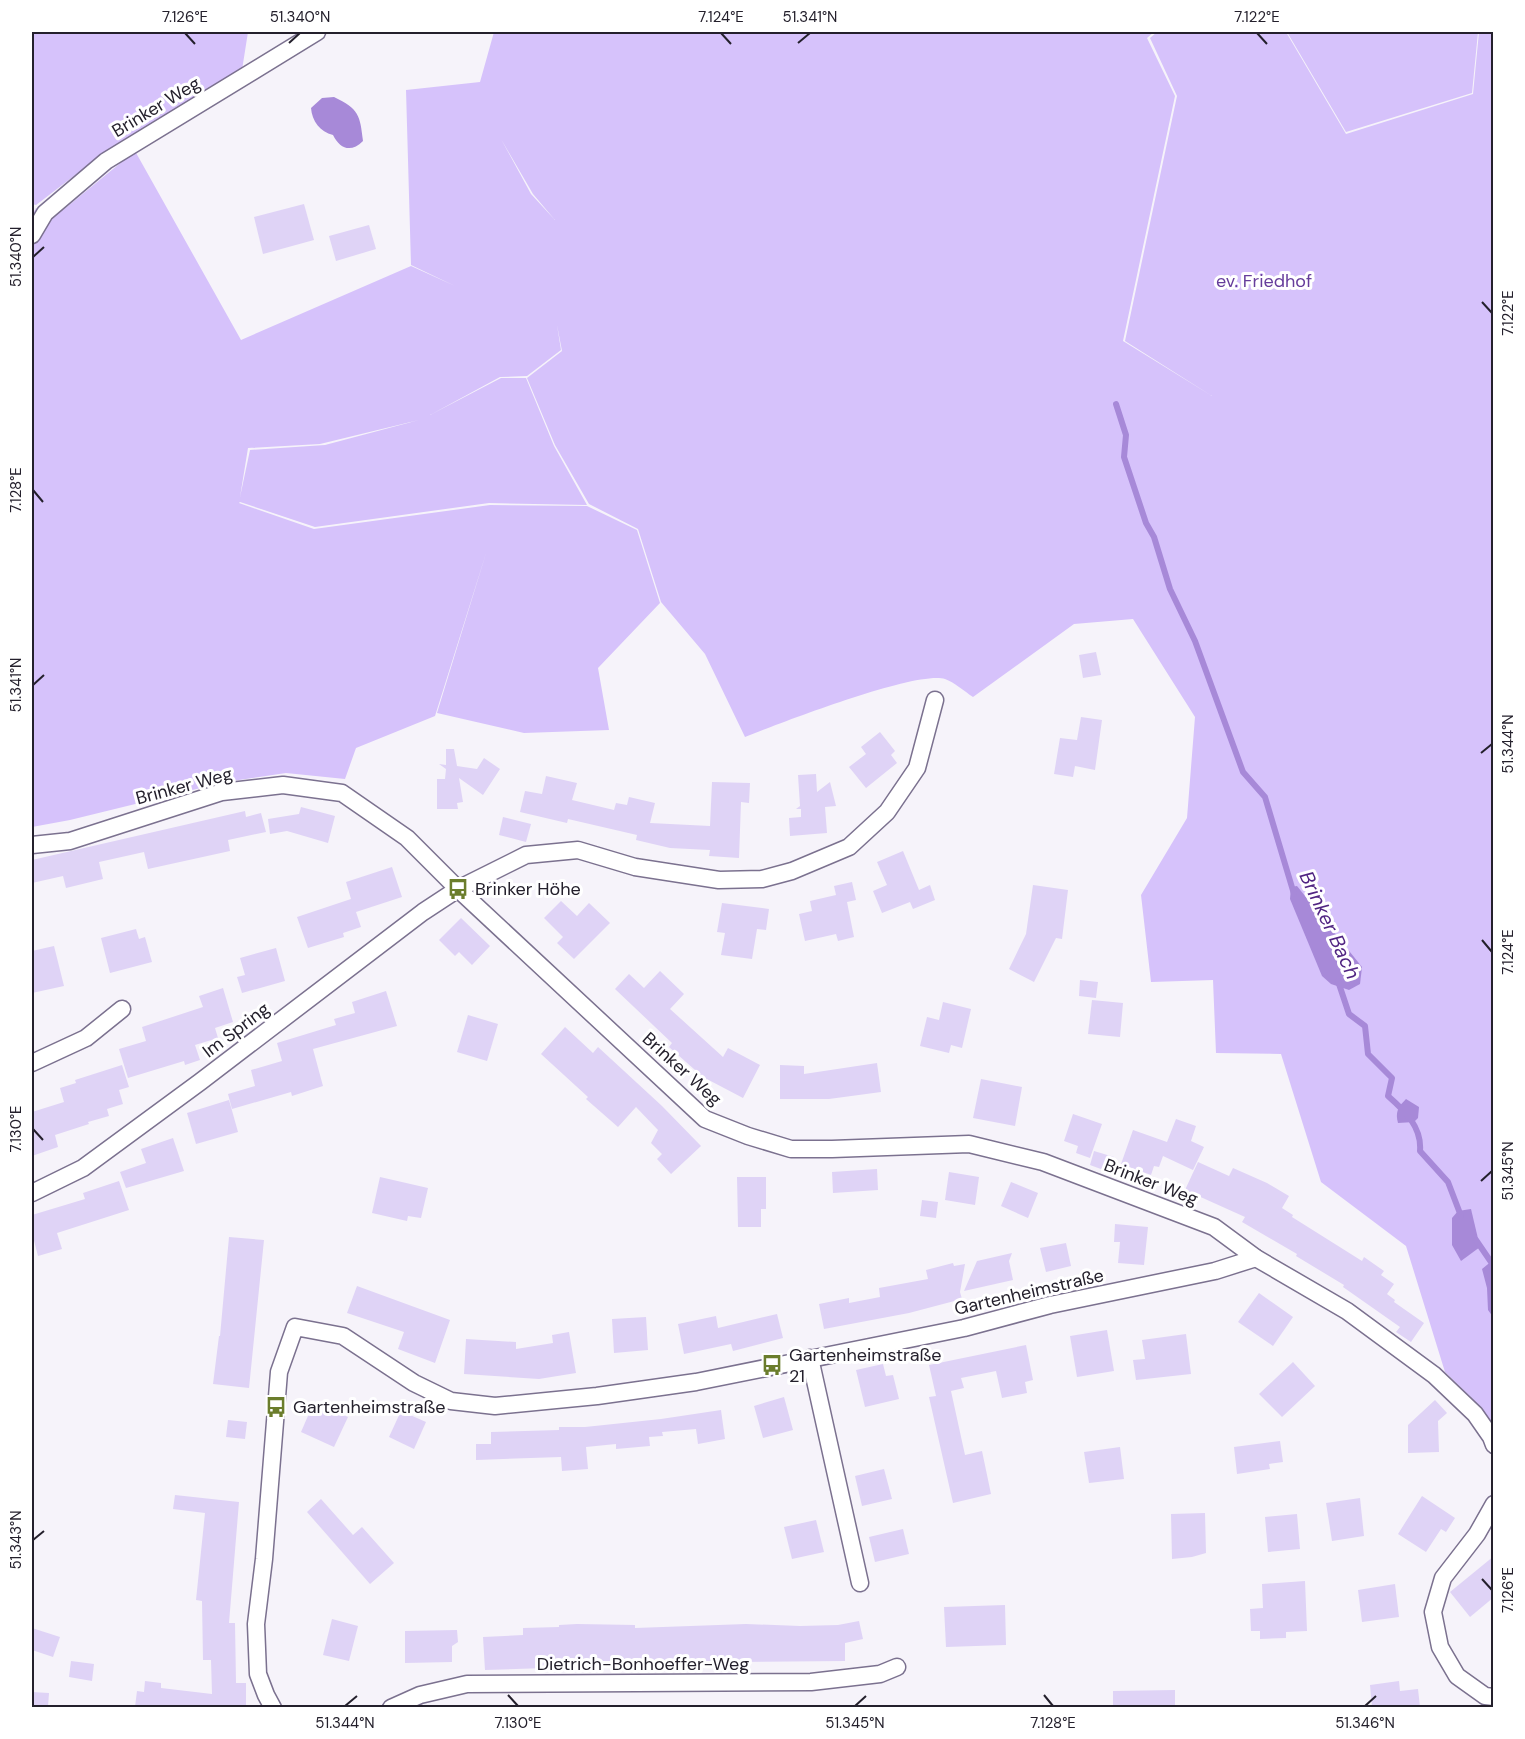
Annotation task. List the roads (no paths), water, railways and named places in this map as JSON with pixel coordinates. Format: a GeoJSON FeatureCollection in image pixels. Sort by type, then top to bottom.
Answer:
{"type":"FeatureCollection","features":[{"type":"Feature","properties":{"kind":"street","name":"Brinker Weg"},"geometry":{"type":"LineString","coordinates":[[32,235],[45,213],[106,161],[317,32]]}},
{"type":"Feature","properties":{"kind":"street"},"geometry":{"type":"LineString","coordinates":[[458,889],[526,855],[578,850],[635,867],[718,880],[762,879],[792,871],[849,847],[887,812],[916,768],[935,700]]}},
{"type":"Feature","properties":{"kind":"street","name":"Brinker Weg"},"geometry":{"type":"LineString","coordinates":[[32,845],[70,841],[222,792],[283,785],[342,793],[407,838],[458,889],[705,1119],[748,1136],[791,1149],[969,1144],[1043,1162],[1214,1227],[1256,1258],[1347,1311],[1434,1375],[1475,1414],[1494,1445]]}},
{"type":"Feature","properties":{"kind":"street","name":"Im Spring"},"geometry":{"type":"LineString","coordinates":[[32,1193],[83,1168],[423,912],[458,889]]}},
{"type":"Feature","properties":{"kind":"street"},"geometry":{"type":"LineString","coordinates":[[32,1064],[86,1038],[122,1009]]}},
{"type":"Feature","properties":{"kind":"street","name":"Gartenheimstraße"},"geometry":{"type":"LineString","coordinates":[[273,1707],[258,1674],[256,1624],[264,1559],[279,1371],[295,1327],[343,1336],[414,1383],[451,1401],[495,1406],[597,1396],[696,1382],[964,1328],[1050,1305],[1215,1271],[1256,1258]]}},
{"type":"Feature","properties":{"kind":"street"},"geometry":{"type":"LineString","coordinates":[[810,1358],[860,1583]]}},
{"type":"Feature","properties":{"kind":"street"},"geometry":{"type":"LineString","coordinates":[[1494,1504],[1477,1534],[1443,1578],[1434,1612],[1440,1647],[1457,1676],[1485,1696],[1494,1697]]}},
{"type":"Feature","properties":{"kind":"street","name":"Dietrich-Bonhoeffer-Weg"},"geometry":{"type":"LineString","coordinates":[[392,1707],[420,1695],[467,1684],[811,1682],[880,1674],[897,1667]]}},
{"type":"Feature","properties":{"kind":"waterway","name":"Brinker Bach"},"geometry":{"type":"LineString","coordinates":[[1116,404],[1126,435],[1124,457],[1146,523],[1154,537],[1170,589],[1195,641],[1243,772],[1265,797],[1294,894]]}},
{"type":"Feature","properties":{"kind":"waterway","name":"Brinker Bach"},"geometry":{"type":"LineString","coordinates":[[1338,981],[1349,1014],[1365,1026],[1368,1054],[1392,1078],[1388,1096],[1411,1120],[1418,1134],[1420,1151],[1448,1182],[1461,1216]]}},
{"type":"Feature","properties":{"kind":"waterway","name":"Brinker Bach"},"geometry":{"type":"LineString","coordinates":[[1476,1240],[1491,1262]]}},
{"type":"Feature","properties":{"kind":"place","name":"Brinker Höhe"},"geometry":{"type":"Point","coordinates":[458,889]}},
{"type":"Feature","properties":{"kind":"place","name":"Gartenheimstraße 21"},"geometry":{"type":"Point","coordinates":[772,1365]}},
{"type":"Feature","properties":{"kind":"place","name":"Gartenheimstraße"},"geometry":{"type":"Point","coordinates":[276,1407]}},
{"type":"Feature","properties":{"kind":"park label","name":"ev. Friedhof"},"geometry":{"type":"Point","coordinates":[1264,281]}}]}
